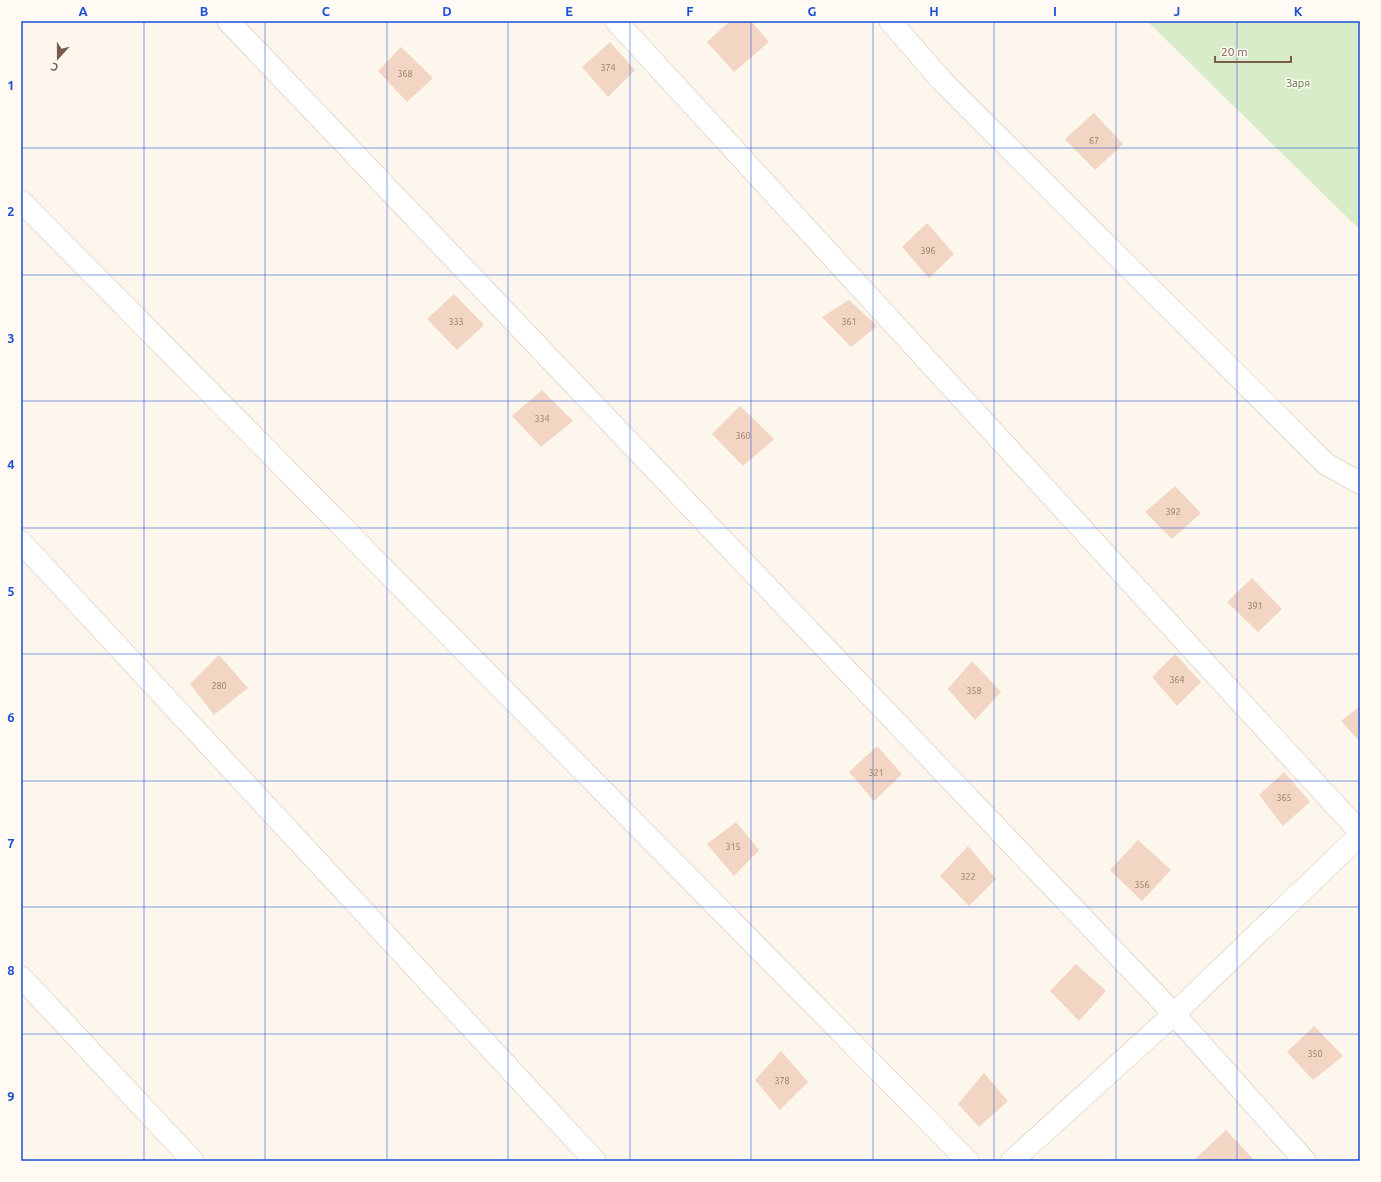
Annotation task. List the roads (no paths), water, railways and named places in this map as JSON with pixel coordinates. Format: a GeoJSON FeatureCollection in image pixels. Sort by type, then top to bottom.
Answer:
{"type":"FeatureCollection","features":[{"type":"Feature","properties":{"kind":"street"},"geometry":{"type":"LineString","coordinates":[[228,21],[1174,1014],[1305,1161]]}},
{"type":"Feature","properties":{"kind":"street"},"geometry":{"type":"LineString","coordinates":[[616,21],[1360,833],[1174,1014],[1012,1161]]}},
{"type":"Feature","properties":{"kind":"street"},"geometry":{"type":"LineString","coordinates":[[890,21],[943,82],[1326,464],[1360,483]]}},
{"type":"Feature","properties":{"kind":"street"},"geometry":{"type":"LineString","coordinates":[[21,201],[968,1161]]}},
{"type":"Feature","properties":{"kind":"street"},"geometry":{"type":"LineString","coordinates":[[21,542],[595,1161]]}},
{"type":"Feature","properties":{"kind":"street"},"geometry":{"type":"LineString","coordinates":[[21,977],[193,1161]]}},
{"type":"Feature","properties":{"kind":"park label","name":"Заря"},"geometry":{"type":"Point","coordinates":[1298,83]}}]}
